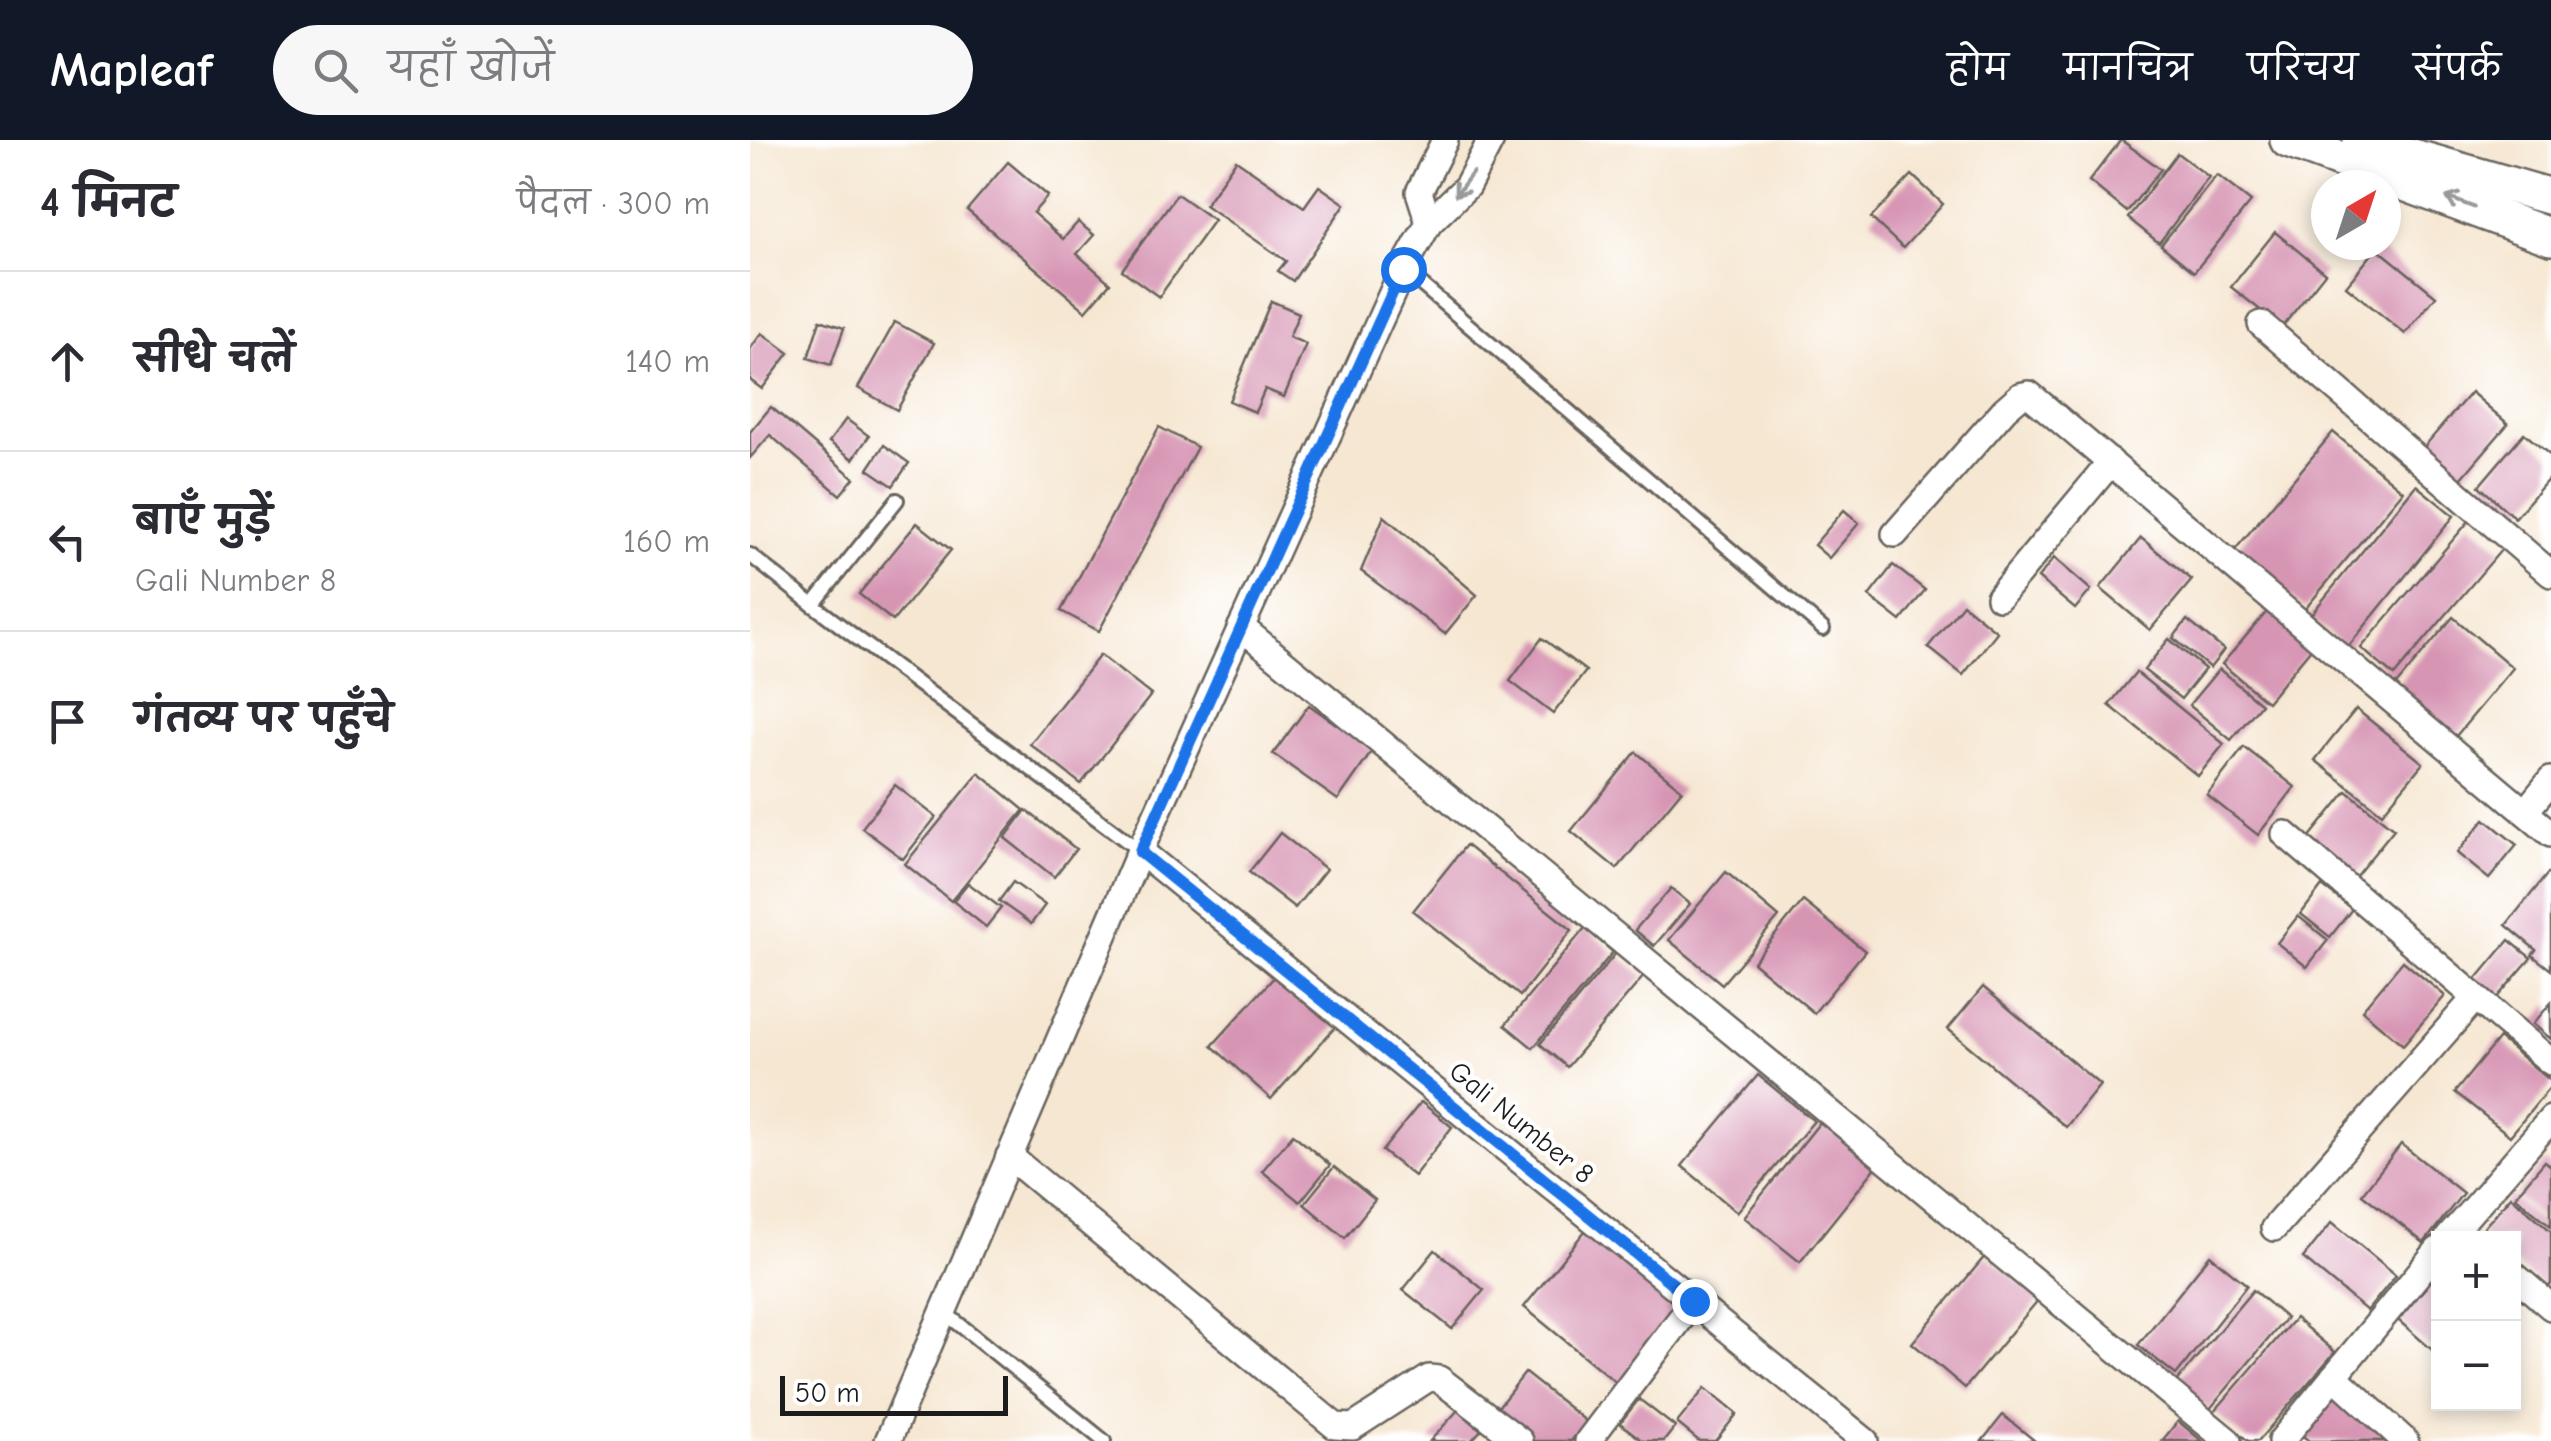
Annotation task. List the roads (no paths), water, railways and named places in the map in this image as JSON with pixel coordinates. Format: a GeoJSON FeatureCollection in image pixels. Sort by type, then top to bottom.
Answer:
{"type":"FeatureCollection","features":[{"type":"Feature","properties":{"kind":"main road"},"geometry":{"type":"LineString","coordinates":[[2288,140],[2551,237]]}},
{"type":"Feature","properties":{"kind":"main road"},"geometry":{"type":"LineString","coordinates":[[2367,142],[2551,197]]}},
{"type":"Feature","properties":{"kind":"street"},"geometry":{"type":"LineString","coordinates":[[1430,223],[1419,192],[1445,140]]}},
{"type":"Feature","properties":{"kind":"street"},"geometry":{"type":"LineString","coordinates":[[888,1441],[1140,852],[1403,269],[1430,223],[1467,186],[1491,140]]}},
{"type":"Feature","properties":{"kind":"street"},"geometry":{"type":"LineString","coordinates":[[2261,324],[2551,574]]}},
{"type":"Feature","properties":{"kind":"street"},"geometry":{"type":"LineString","coordinates":[[1895,534],[1976,439],[2020,396],[2029,394],[2551,834]]}},
{"type":"Feature","properties":{"kind":"street"},"geometry":{"type":"LineString","coordinates":[[1999,597],[2111,462]]}},
{"type":"Feature","properties":{"kind":"street"},"geometry":{"type":"LineString","coordinates":[[1241,626],[2228,1441]]}},
{"type":"Feature","properties":{"kind":"street"},"geometry":{"type":"LineString","coordinates":[[2525,812],[2551,780]]}},
{"type":"Feature","properties":{"kind":"street"},"geometry":{"type":"LineString","coordinates":[[2285,834],[2551,1062]]}},
{"type":"Feature","properties":{"kind":"street","name":"Gali Number 8"},"geometry":{"type":"LineString","coordinates":[[1140,852],[1865,1441]]}},
{"type":"Feature","properties":{"kind":"street"},"geometry":{"type":"LineString","coordinates":[[2274,1228],[2475,998]]}},
{"type":"Feature","properties":{"kind":"street"},"geometry":{"type":"LineString","coordinates":[[2462,1231],[2551,1119]]}},
{"type":"Feature","properties":{"kind":"street"},"geometry":{"type":"LineString","coordinates":[[1009,1156],[1334,1426],[1353,1427],[1430,1378],[1439,1379],[1520,1441]]}},
{"type":"Feature","properties":{"kind":"street"},"geometry":{"type":"LineString","coordinates":[[2281,1441],[2431,1258]]}},
{"type":"Feature","properties":{"kind":"street"},"geometry":{"type":"LineString","coordinates":[[2521,1281],[2551,1307]]}},
{"type":"Feature","properties":{"kind":"street"},"geometry":{"type":"LineString","coordinates":[[1588,1441],[1694,1301]]}},
{"type":"Feature","properties":{"kind":"street"},"geometry":{"type":"LineString","coordinates":[[2334,1376],[2405,1441]]}},
{"type":"Feature","properties":{"kind":"lane"},"geometry":{"type":"LineString","coordinates":[[1403,269],[1823,629]]}},
{"type":"Feature","properties":{"kind":"lane"},"geometry":{"type":"LineString","coordinates":[[814,605],[897,500]]}},
{"type":"Feature","properties":{"kind":"lane"},"geometry":{"type":"LineString","coordinates":[[750,555],[1140,852]]}},
{"type":"Feature","properties":{"kind":"lane"},"geometry":{"type":"LineString","coordinates":[[944,1312],[1104,1441]]}}]}
